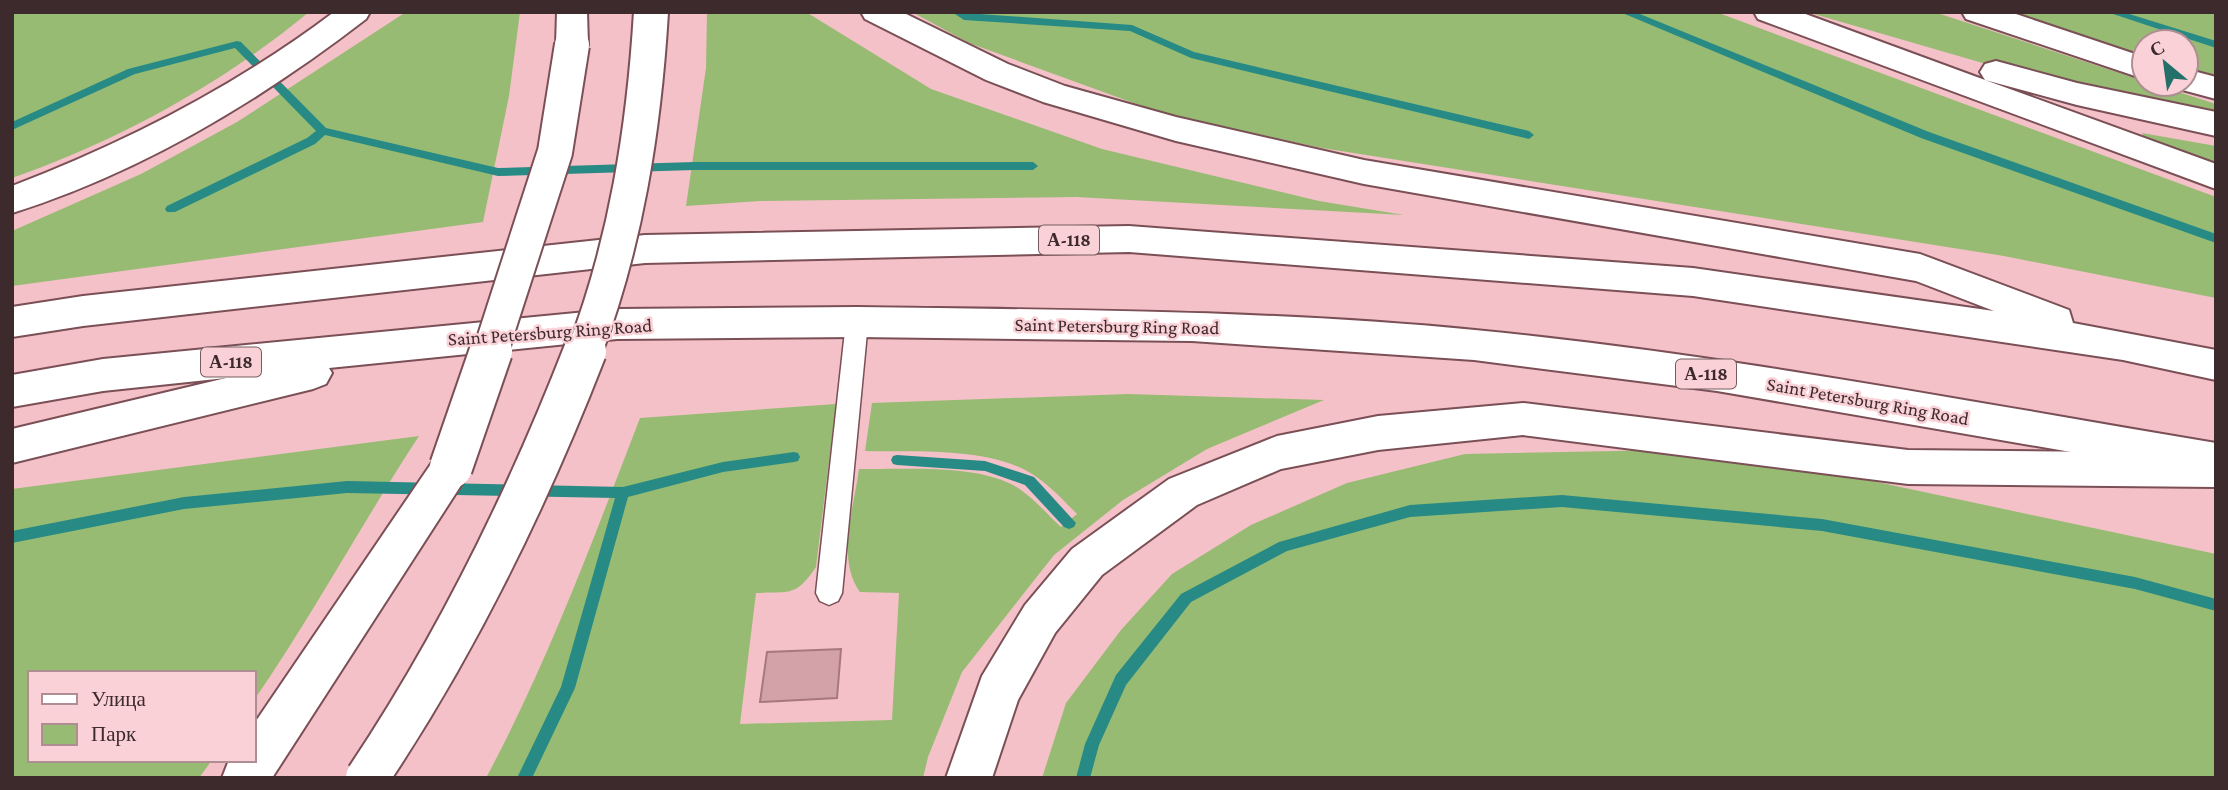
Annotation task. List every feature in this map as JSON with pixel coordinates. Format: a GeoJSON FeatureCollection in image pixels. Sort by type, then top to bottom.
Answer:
{"type":"FeatureCollection","features":[{"type":"Feature","properties":{"kind":"main road"},"geometry":{"type":"LineString","coordinates":[[12,200],[91,170],[193,118],[313,46],[355,12]]}},
{"type":"Feature","properties":{"kind":"main road"},"geometry":{"type":"LineString","coordinates":[[246,778],[451,467],[520,267],[555,152],[572,45],[572,12]]}},
{"type":"Feature","properties":{"kind":"main road"},"geometry":{"type":"LineString","coordinates":[[367,778],[457,628],[513,522],[583,357],[626,215],[646,104],[651,12]]}},
{"type":"Feature","properties":{"kind":"main road"},"geometry":{"type":"LineString","coordinates":[[876,12],[975,62],[1054,94],[1176,130],[1364,172],[1920,268],[2123,345]]}},
{"type":"Feature","properties":{"kind":"main road"},"geometry":{"type":"LineString","coordinates":[[1769,12],[2216,177]]}},
{"type":"Feature","properties":{"kind":"main road"},"geometry":{"type":"LineString","coordinates":[[1779,12],[2077,94],[2216,124]]}},
{"type":"Feature","properties":{"kind":"main road"},"geometry":{"type":"LineString","coordinates":[[1977,12],[2130,63]]}},
{"type":"Feature","properties":{"kind":"main road","name":"А-118"},"geometry":{"type":"LineString","coordinates":[[12,323],[83,311],[645,249],[1129,239],[1693,282],[2123,345],[2216,365]]}},
{"type":"Feature","properties":{"kind":"main road","name":"Saint Petersburg Ring Road"},"geometry":{"type":"LineString","coordinates":[[12,390],[103,374],[617,324],[857,322],[1192,326],[1474,345],[1717,375],[2216,460]]}},
{"type":"Feature","properties":{"kind":"main road"},"geometry":{"type":"LineString","coordinates":[[12,446],[451,339]]}},
{"type":"Feature","properties":{"kind":"main road"},"geometry":{"type":"LineString","coordinates":[[969,778],[998,691],[1040,619],[1087,562],[1183,492],[1277,453],[1378,433],[1523,419],[1908,467],[2216,470]]}},
{"type":"Feature","properties":{"kind":"lane"},"geometry":{"type":"LineString","coordinates":[[828,593],[857,322]]}},
{"type":"Feature","properties":{"kind":"green space"},"geometry":{"type":"Polygon","coordinates":[[[12,12],[309,12],[241,63],[168,108],[91,147],[12,178],[12,12]]]}},
{"type":"Feature","properties":{"kind":"green space"},"geometry":{"type":"Polygon","coordinates":[[[406,12],[520,12],[509,96],[483,222],[12,286],[12,231],[141,174],[237,122],[406,12]]]}},
{"type":"Feature","properties":{"kind":"green space"},"geometry":{"type":"Polygon","coordinates":[[[707,12],[806,12],[931,89],[1102,149],[1319,201],[1404,215],[1076,197],[760,201],[686,206],[706,68],[707,12]]]}},
{"type":"Feature","properties":{"kind":"green space"},"geometry":{"type":"Polygon","coordinates":[[[912,12],[1716,12],[2216,197],[2216,298],[2004,256],[1322,148],[1172,117],[969,43],[912,12]]]}},
{"type":"Feature","properties":{"kind":"green space"},"geometry":{"type":"Polygon","coordinates":[[[1807,12],[1934,12],[2130,76],[2130,98],[2197,98],[2216,104],[2216,119],[2024,75],[1807,12]]]}},
{"type":"Feature","properties":{"kind":"green space"},"geometry":{"type":"Polygon","coordinates":[[[2005,12],[2216,12],[2216,82],[2200,77],[2200,28],[2130,28],[2130,55],[2005,12]]]}},
{"type":"Feature","properties":{"kind":"green space"},"geometry":{"type":"Polygon","coordinates":[[[2142,133],[2216,146],[2216,168],[2145,140],[2142,133]]]}},
{"type":"Feature","properties":{"kind":"green space"},"geometry":{"type":"Polygon","coordinates":[[[1128,394],[1324,400],[1207,449],[1123,500],[1054,555],[962,672],[928,757],[923,778],[486,778],[550,645],[640,418],[836,404],[816,567],[802,584],[790,591],[756,593],[740,724],[892,720],[899,593],[860,592],[853,579],[848,549],[859,469],[943,470],[986,475],[1021,490],[1061,527],[1077,514],[1041,480],[1009,463],[948,452],[865,451],[872,403],[1128,394]]]}},
{"type":"Feature","properties":{"kind":"green space"},"geometry":{"type":"Polygon","coordinates":[[[419,436],[256,697],[256,671],[28,671],[28,762],[211,762],[199,778],[12,778],[12,489],[419,436]]]}},
{"type":"Feature","properties":{"kind":"green space"},"geometry":{"type":"Polygon","coordinates":[[[1721,449],[2216,554],[2216,778],[1042,778],[1066,703],[1121,630],[1172,574],[1251,525],[1347,483],[1465,454],[1721,449]]]}},
{"type":"Feature","properties":{"kind":"building"},"geometry":{"type":"Polygon","coordinates":[[[841,649],[837,698],[760,702],[767,652],[841,649]]]}},
{"type":"Feature","properties":{"kind":"waterway"},"geometry":{"type":"LineString","coordinates":[[957,12],[964,17],[1132,28],[1191,55],[1529,135]]}},
{"type":"Feature","properties":{"kind":"waterway"},"geometry":{"type":"LineString","coordinates":[[1625,12],[1925,135],[2216,239]]}},
{"type":"Feature","properties":{"kind":"waterway"},"geometry":{"type":"LineString","coordinates":[[2112,12],[2216,45]]}},
{"type":"Feature","properties":{"kind":"waterway"},"geometry":{"type":"LineString","coordinates":[[12,126],[132,71],[237,44],[323,131]]}},
{"type":"Feature","properties":{"kind":"waterway"},"geometry":{"type":"LineString","coordinates":[[171,209],[311,141],[323,131]]}},
{"type":"Feature","properties":{"kind":"waterway"},"geometry":{"type":"LineString","coordinates":[[323,131],[498,172],[694,166],[1033,166]]}},
{"type":"Feature","properties":{"kind":"waterway"},"geometry":{"type":"LineString","coordinates":[[623,493],[723,467],[794,457]]}},
{"type":"Feature","properties":{"kind":"waterway"},"geometry":{"type":"LineString","coordinates":[[897,460],[985,466],[1029,481],[1069,523]]}},
{"type":"Feature","properties":{"kind":"waterway"},"geometry":{"type":"LineString","coordinates":[[12,537],[184,503],[347,487],[623,493]]}},
{"type":"Feature","properties":{"kind":"waterway"},"geometry":{"type":"LineString","coordinates":[[524,778],[568,688],[623,493]]}},
{"type":"Feature","properties":{"kind":"waterway"},"geometry":{"type":"LineString","coordinates":[[1083,778],[1092,744],[1121,680],[1186,598],[1284,546],[1410,511],[1562,501],[1822,525],[2135,583],[2216,605]]}}]}
